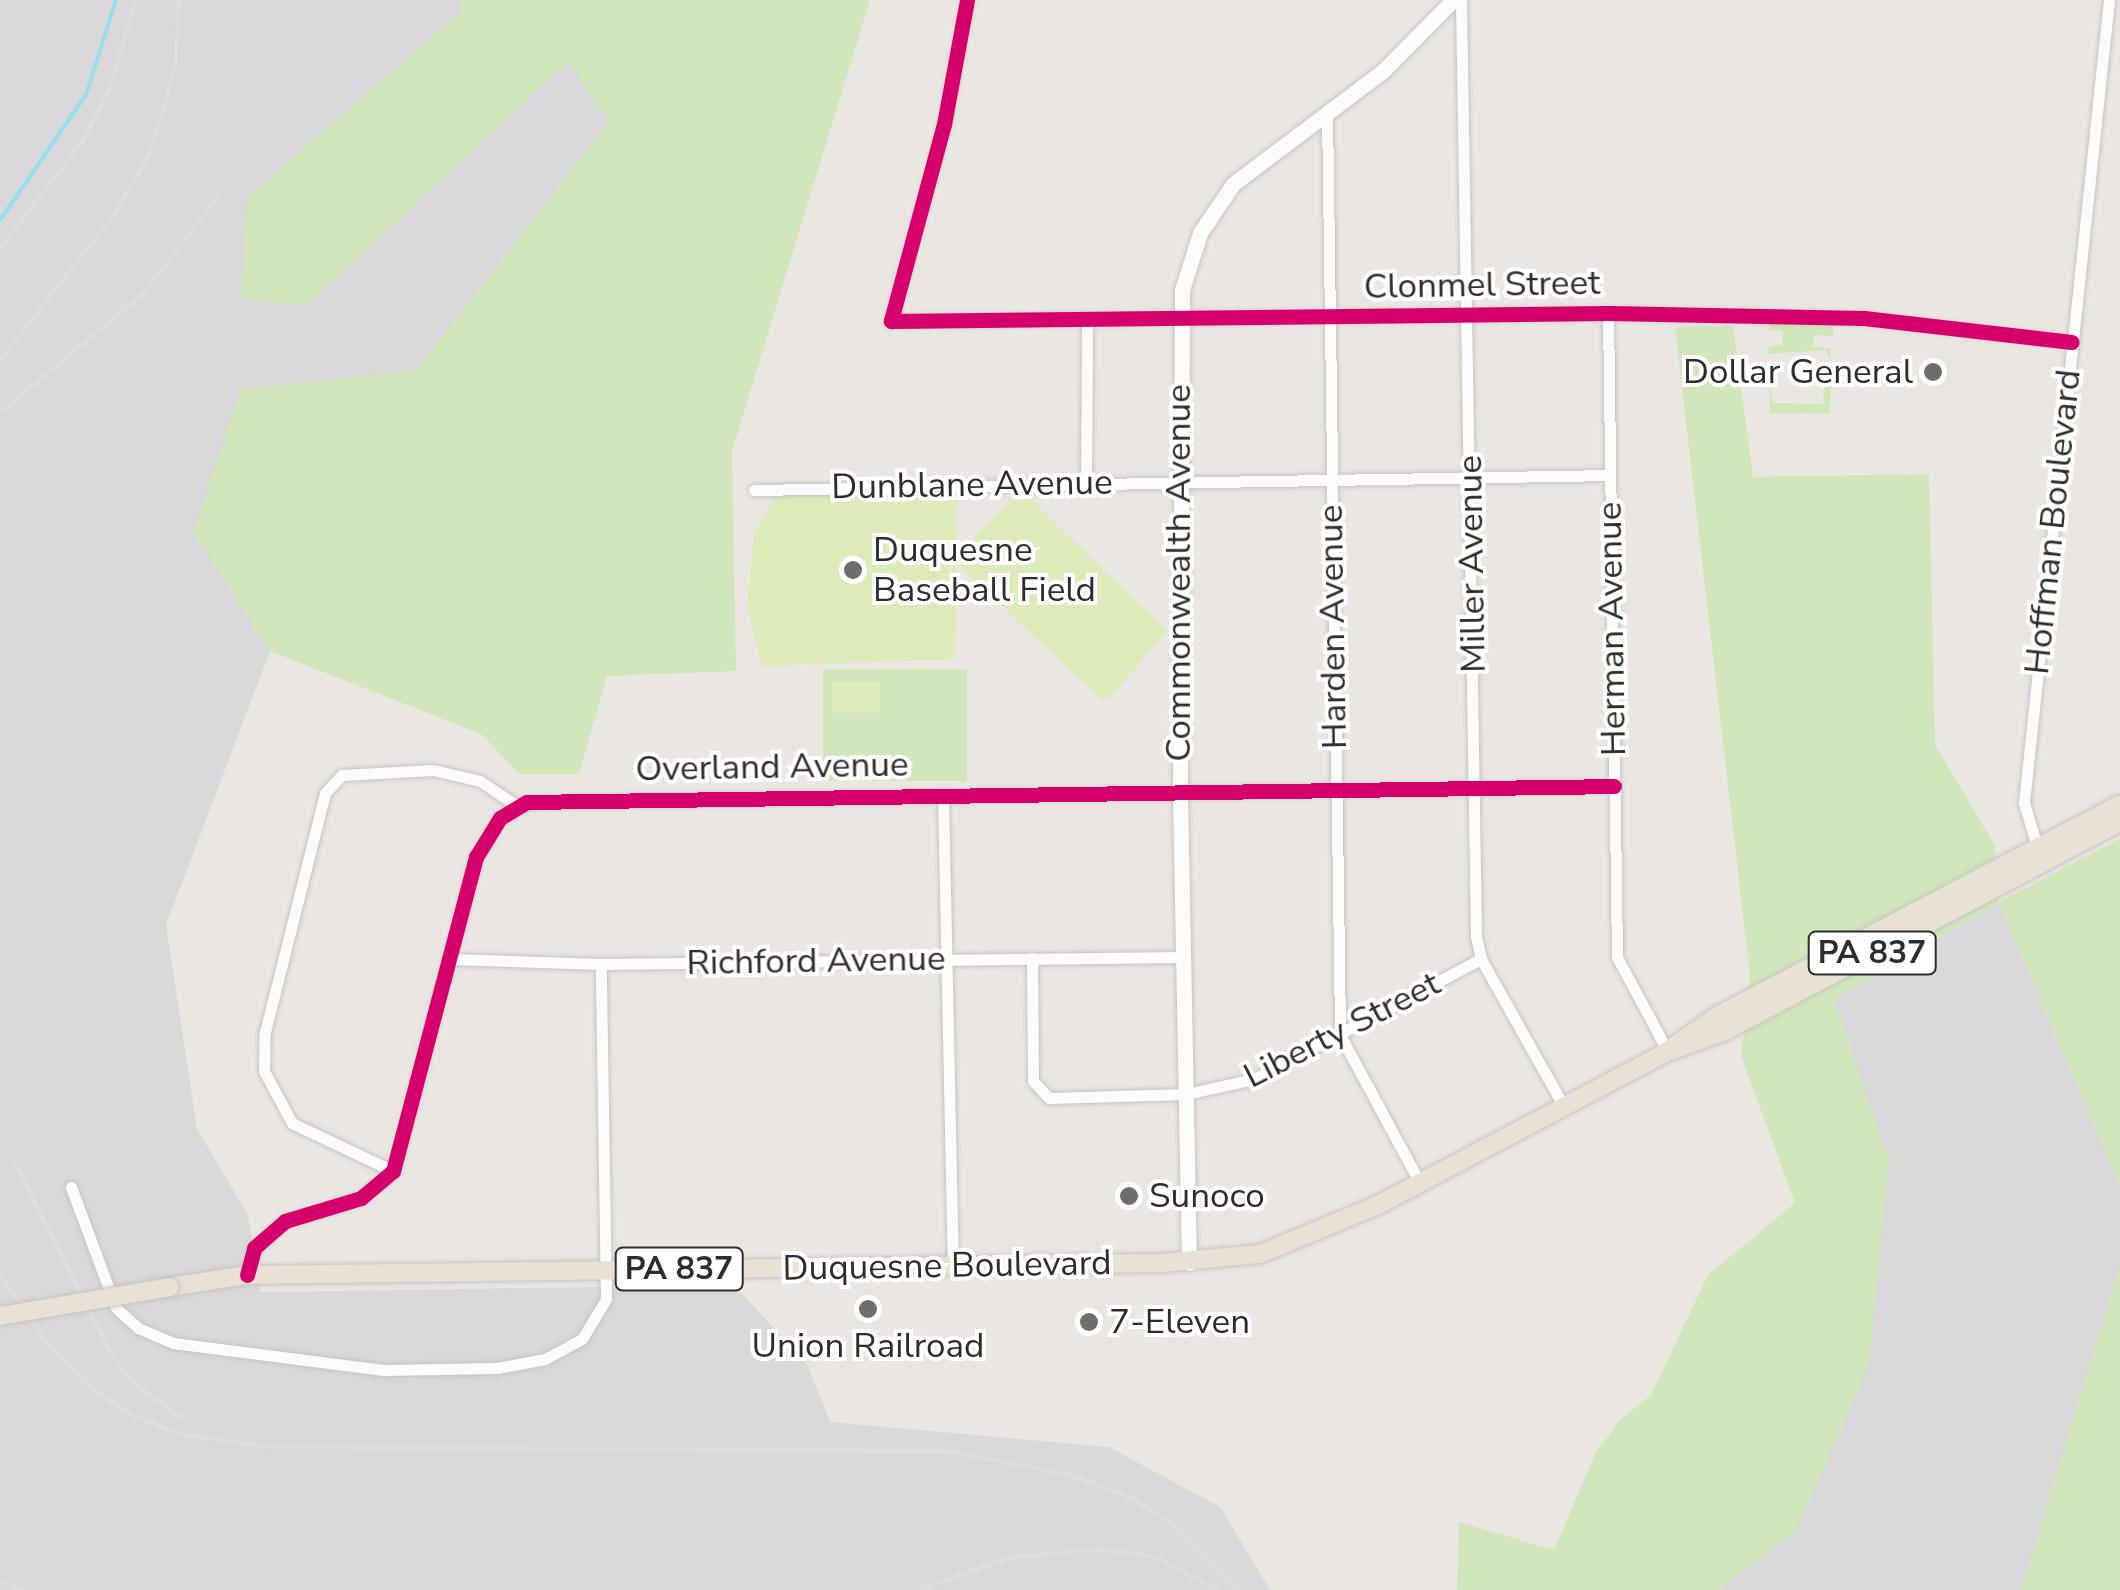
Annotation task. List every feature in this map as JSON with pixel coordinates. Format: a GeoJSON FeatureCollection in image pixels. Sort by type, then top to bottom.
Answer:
{"type":"FeatureCollection","features":[{"type":"Feature","properties":{"kind":"main road","name":"PA 837"},"geometry":{"type":"LineString","coordinates":[[2040,855],[2120,804]]}},
{"type":"Feature","properties":{"kind":"main road","name":"PA 837"},"geometry":{"type":"LineString","coordinates":[[2040,855],[2120,822]]}},
{"type":"Feature","properties":{"kind":"main road","name":"Duquesne Boulevard"},"geometry":{"type":"LineString","coordinates":[[0,1316],[247,1275],[1189,1263],[1284,1248],[1420,1183],[2040,855]]}},
{"type":"Feature","properties":{"kind":"street","name":"Clonmel Street"},"geometry":{"type":"LineString","coordinates":[[966,0],[944,124],[891,321],[1608,312],[1864,318],[2072,342]]}},
{"type":"Feature","properties":{"kind":"street","name":"Commonwealth Avenue"},"geometry":{"type":"LineString","coordinates":[[1189,1263],[1178,482],[1179,319],[1193,250],[1221,199],[1264,155],[1402,54],[1453,0]]}},
{"type":"Feature","properties":{"kind":"street","name":"Miller Avenue"},"geometry":{"type":"LineString","coordinates":[[1461,0],[1481,959],[1564,1107]]}},
{"type":"Feature","properties":{"kind":"street","name":"Hoffman Boulevard"},"geometry":{"type":"LineString","coordinates":[[2040,855],[2024,803],[2109,0]]}},
{"type":"Feature","properties":{"kind":"street","name":"Harden Avenue"},"geometry":{"type":"LineString","coordinates":[[1327,111],[1340,1035],[1420,1183]]}},
{"type":"Feature","properties":{"kind":"street","name":"Herman Avenue"},"geometry":{"type":"LineString","coordinates":[[1608,312],[1617,957],[1668,1052]]}},
{"type":"Feature","properties":{"kind":"street"},"geometry":{"type":"LineString","coordinates":[[1086,482],[1088,320]]}},
{"type":"Feature","properties":{"kind":"street","name":"Dunblane Avenue"},"geometry":{"type":"LineString","coordinates":[[754,490],[1610,475]]}},
{"type":"Feature","properties":{"kind":"street"},"geometry":{"type":"LineString","coordinates":[[247,1275],[254,1248],[266,1234],[300,1214],[361,1198],[393,1171],[481,845],[517,806],[480,780],[434,770],[342,775],[325,793],[264,1032],[264,1071],[292,1123],[393,1171]]}},
{"type":"Feature","properties":{"kind":"street","name":"Overland Avenue"},"geometry":{"type":"LineString","coordinates":[[517,806],[568,799],[1614,786]]}},
{"type":"Feature","properties":{"kind":"street"},"geometry":{"type":"LineString","coordinates":[[943,795],[953,1266]]}},
{"type":"Feature","properties":{"kind":"street","name":"Richford Avenue"},"geometry":{"type":"LineString","coordinates":[[450,960],[601,964],[1182,957]]}},
{"type":"Feature","properties":{"kind":"street","name":"Liberty Street"},"geometry":{"type":"LineString","coordinates":[[1032,958],[1038,1092],[1049,1098],[1186,1094],[1254,1079],[1481,959]]}},
{"type":"Feature","properties":{"kind":"street"},"geometry":{"type":"LineString","coordinates":[[71,1188],[116,1308],[144,1332],[190,1347],[385,1370],[520,1366],[573,1346],[590,1330],[604,1307],[607,1270],[601,964]]}},
{"type":"Feature","properties":{"kind":"shaded area"},"geometry":{"type":"Polygon","coordinates":[[[0,0],[459,0],[462,10],[307,305],[568,61],[609,121],[416,371],[241,389],[194,531],[270,651],[166,925],[197,1129],[248,1215],[260,1292],[734,1285],[807,1364],[830,1422],[1109,1447],[1220,1507],[1270,1590],[0,1590],[0,0]]]}},
{"type":"Feature","properties":{"kind":"shaded area"},"geometry":{"type":"Polygon","coordinates":[[[1999,903],[2120,1186],[2120,1265],[2021,1590],[1717,1590],[1796,1531],[1889,1160],[1833,1000],[1999,903]]]}},
{"type":"Feature","properties":{"kind":"green space"},"geometry":{"type":"Polygon","coordinates":[[[459,0],[870,0],[732,451],[736,671],[607,676],[579,774],[520,774],[481,734],[270,651],[193,531],[241,389],[416,371],[609,122],[568,62],[307,305],[241,299],[247,198],[462,11],[459,0]]]}},
{"type":"Feature","properties":{"kind":"green space"},"geometry":{"type":"Polygon","coordinates":[[[1770,323],[1832,324],[1834,336],[1814,335],[1813,346],[1831,349],[1831,360],[1825,350],[1768,354],[1769,346],[1782,345],[1783,331],[1769,330],[1770,323]]]}},
{"type":"Feature","properties":{"kind":"green space"},"geometry":{"type":"Polygon","coordinates":[[[1733,326],[1753,477],[1929,474],[1935,744],[1995,846],[1999,902],[2120,839],[2120,1186],[1999,903],[1834,999],[1889,1160],[1869,1365],[1796,1531],[1717,1590],[1457,1590],[1459,1522],[1554,1550],[1595,1454],[1620,1420],[1651,1395],[1708,1275],[1795,1203],[1741,1056],[1750,976],[1675,327],[1733,326]]]}},
{"type":"Feature","properties":{"kind":"green space"},"geometry":{"type":"Polygon","coordinates":[[[1769,367],[1772,403],[1823,404],[1825,373],[1831,373],[1830,414],[1770,413],[1769,367]]]}},
{"type":"Feature","properties":{"kind":"green space","name":"Duquesne Baseball Field"},"geometry":{"type":"Polygon","coordinates":[[[957,494],[955,659],[762,666],[747,605],[754,535],[775,496],[957,494]]]}},
{"type":"Feature","properties":{"kind":"green space"},"geometry":{"type":"Polygon","coordinates":[[[1016,494],[1025,494],[1167,631],[1109,699],[1101,699],[960,567],[960,553],[1016,494]]]}},
{"type":"Feature","properties":{"kind":"green space"},"geometry":{"type":"Polygon","coordinates":[[[823,669],[967,669],[967,781],[823,781],[823,669]]]}},
{"type":"Feature","properties":{"kind":"green space"},"geometry":{"type":"Polygon","coordinates":[[[832,682],[880,682],[880,713],[832,713],[832,682]]]}},
{"type":"Feature","properties":{"kind":"green space"},"geometry":{"type":"Polygon","coordinates":[[[2120,1265],[2120,1590],[2021,1590],[2120,1265]]]}},
{"type":"Feature","properties":{"kind":"waterway"},"geometry":{"type":"LineString","coordinates":[[0,220],[86,95],[116,0]]}},
{"type":"Feature","properties":{"kind":"railway"},"geometry":{"type":"LineString","coordinates":[[0,248],[83,141],[111,84],[136,0]]}},
{"type":"Feature","properties":{"kind":"railway"},"geometry":{"type":"LineString","coordinates":[[0,360],[110,220],[149,156],[175,69],[179,0]]}},
{"type":"Feature","properties":{"kind":"railway"},"geometry":{"type":"LineString","coordinates":[[0,413],[143,294],[219,196]]}},
{"type":"Feature","properties":{"kind":"railway"},"geometry":{"type":"LineString","coordinates":[[13,1160],[115,1360],[136,1386],[181,1417]]}},
{"type":"Feature","properties":{"kind":"railway"},"geometry":{"type":"LineString","coordinates":[[0,1276],[50,1347],[87,1385],[126,1412],[179,1434],[270,1447],[947,1451],[1070,1475],[1128,1496],[1174,1524],[1240,1590]]}},
{"type":"Feature","properties":{"kind":"railway"},"geometry":{"type":"LineString","coordinates":[[919,1590],[1008,1558],[1097,1549],[1153,1556],[1218,1590]]}},
{"type":"Feature","properties":{"kind":"railway"},"geometry":{"type":"LineString","coordinates":[[0,1580],[23,1590]]}},
{"type":"Feature","properties":{"kind":"cycle path"},"geometry":{"type":"LineString","coordinates":[[967,0],[944,124],[891,321],[1608,313],[1864,318],[2072,342]]}},
{"type":"Feature","properties":{"kind":"cycle path"},"geometry":{"type":"LineString","coordinates":[[247,1275],[254,1248],[285,1221],[361,1198],[393,1171],[476,857],[500,818],[527,802],[1614,786]]}},
{"type":"Feature","properties":{"kind":"place","name":"Dollar General"},"geometry":{"type":"Point","coordinates":[1933,372]}},
{"type":"Feature","properties":{"kind":"place","name":"Duquesne Baseball Field"},"geometry":{"type":"Point","coordinates":[853,570]}},
{"type":"Feature","properties":{"kind":"place","name":"Sunoco"},"geometry":{"type":"Point","coordinates":[1129,1196]}},
{"type":"Feature","properties":{"kind":"place","name":"Union Railroad"},"geometry":{"type":"Point","coordinates":[868,1309]}},
{"type":"Feature","properties":{"kind":"place","name":"7-Eleven"},"geometry":{"type":"Point","coordinates":[1089,1322]}}]}
